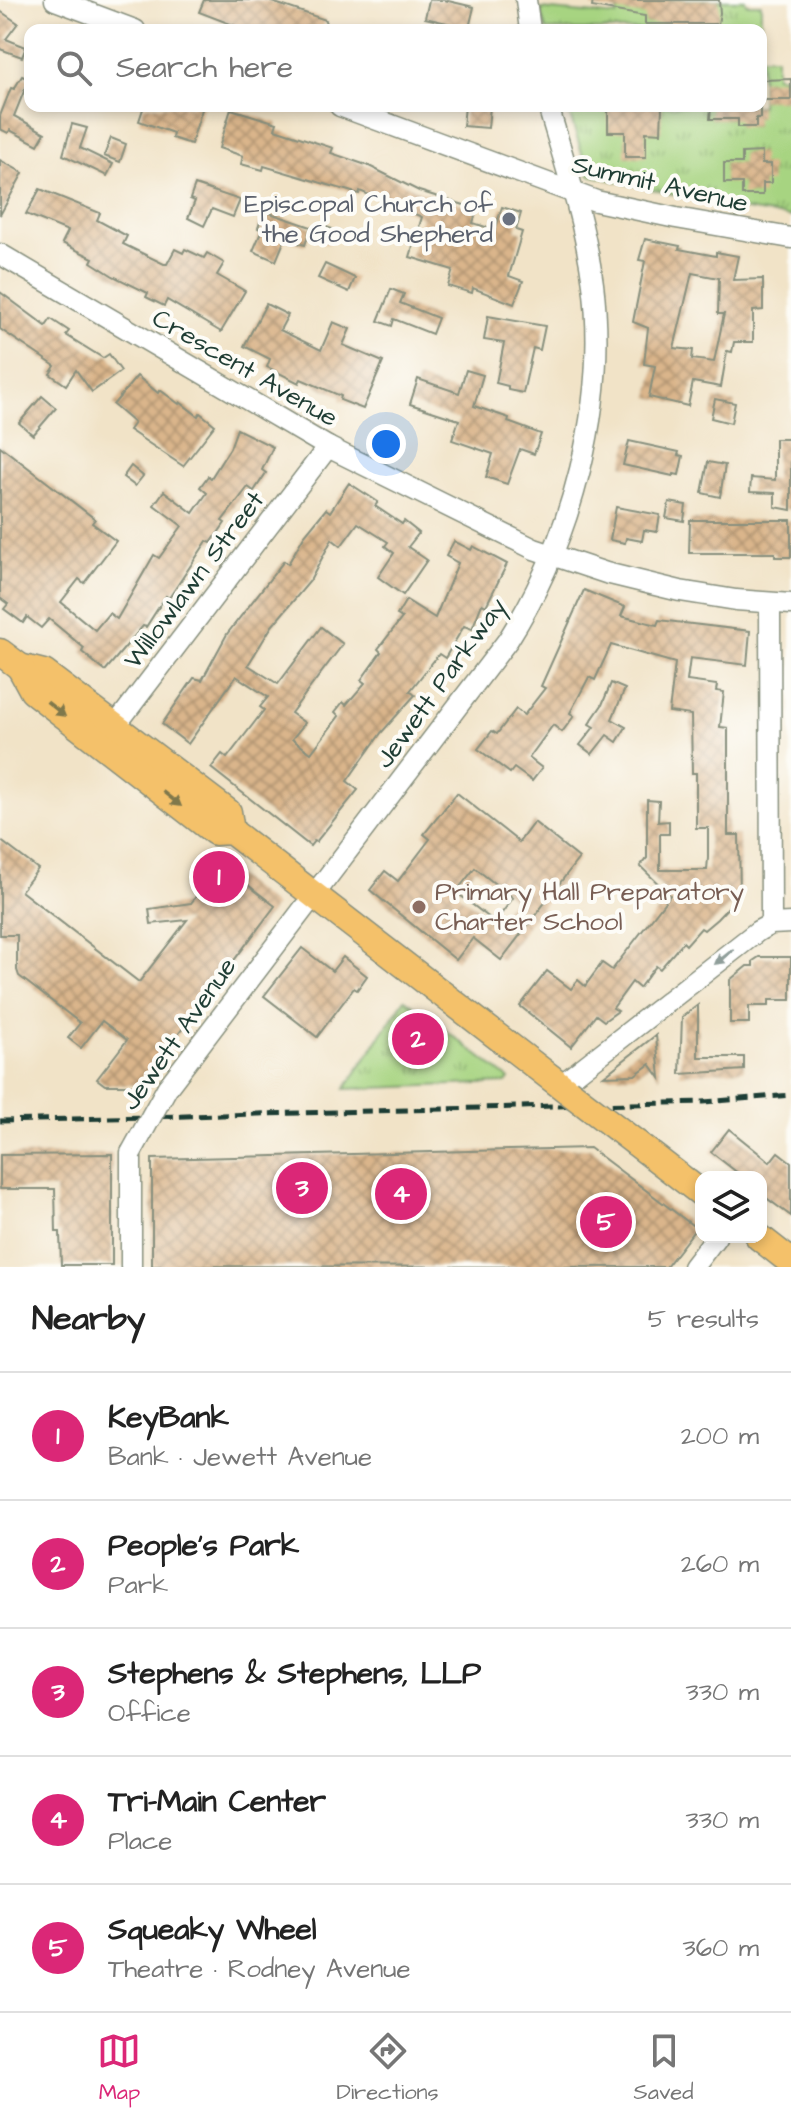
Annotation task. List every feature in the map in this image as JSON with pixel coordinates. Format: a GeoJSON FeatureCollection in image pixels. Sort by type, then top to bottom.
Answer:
{"type":"FeatureCollection","features":[{"type":"Feature","properties":{"kind":"main road"},"geometry":{"type":"LineString","coordinates":[[10,659],[33,691],[108,735],[215,832],[231,831],[695,1188]]}},
{"type":"Feature","properties":{"kind":"main road"},"geometry":{"type":"LineString","coordinates":[[767,1243],[791,1262]]}},
{"type":"Feature","properties":{"kind":"street"},"geometry":{"type":"LineString","coordinates":[[55,0],[119,24]]}},
{"type":"Feature","properties":{"kind":"street"},"geometry":{"type":"LineString","coordinates":[[526,0],[529,24]]}},
{"type":"Feature","properties":{"kind":"street","name":"Summit Avenue"},"geometry":{"type":"LineString","coordinates":[[356,112],[574,193],[676,218],[791,238]]}},
{"type":"Feature","properties":{"kind":"street","name":"Jewett Parkway"},"geometry":{"type":"LineString","coordinates":[[314,895],[508,640],[539,586],[567,512],[591,408],[596,346],[593,285],[574,193],[550,112]]}},
{"type":"Feature","properties":{"kind":"street","name":"Crescent Avenue"},"geometry":{"type":"LineString","coordinates":[[0,254],[328,447],[550,556],[680,591],[781,604]]}},
{"type":"Feature","properties":{"kind":"street","name":"Willowlawn Street"},"geometry":{"type":"LineString","coordinates":[[108,735],[328,447]]}},
{"type":"Feature","properties":{"kind":"street"},"geometry":{"type":"LineString","coordinates":[[565,1088],[758,931],[781,924],[781,604]]}},
{"type":"Feature","properties":{"kind":"street","name":"Jewett Avenue"},"geometry":{"type":"LineString","coordinates":[[131,1267],[131,1153],[167,1088],[314,895]]}},
{"type":"Feature","properties":{"kind":"street"},"geometry":{"type":"LineString","coordinates":[[693,1267],[711,1243]]}},
{"type":"Feature","properties":{"kind":"green space"},"geometry":{"type":"Polygon","coordinates":[[[617,0],[745,0],[746,4],[761,4],[761,24],[544,24],[540,9],[617,16],[617,0]]]}},
{"type":"Feature","properties":{"kind":"green space"},"geometry":{"type":"Polygon","coordinates":[[[767,57],[776,57],[776,76],[791,77],[791,217],[728,207],[589,175],[569,112],[767,112],[767,57]]]}},
{"type":"Feature","properties":{"kind":"green space"},"geometry":{"type":"Polygon","coordinates":[[[405,999],[509,1079],[506,1083],[345,1089],[405,999]]]}},
{"type":"Feature","properties":{"kind":"building"},"geometry":{"type":"Polygon","coordinates":[[[204,0],[266,0],[326,20],[324,24],[230,24],[199,12],[204,0]]]}},
{"type":"Feature","properties":{"kind":"building"},"geometry":{"type":"Polygon","coordinates":[[[429,0],[474,7],[470,24],[451,24],[425,18],[429,0]]]}},
{"type":"Feature","properties":{"kind":"building"},"geometry":{"type":"Polygon","coordinates":[[[593,0],[719,0],[720,13],[718,24],[645,24],[645,16],[592,7],[593,0]]]}},
{"type":"Feature","properties":{"kind":"building"},"geometry":{"type":"Polygon","coordinates":[[[0,11],[18,23],[6,39],[24,46],[24,52],[22,57],[0,49],[0,11]]]}},
{"type":"Feature","properties":{"kind":"building"},"geometry":{"type":"Polygon","coordinates":[[[24,77],[24,91],[14,116],[45,133],[38,145],[10,130],[8,133],[0,129],[0,116],[11,88],[14,89],[24,77]]]}},
{"type":"Feature","properties":{"kind":"building"},"geometry":{"type":"Polygon","coordinates":[[[791,79],[791,100],[767,100],[767,80],[791,79]]]}},
{"type":"Feature","properties":{"kind":"building"},"geometry":{"type":"Polygon","coordinates":[[[142,112],[201,112],[191,144],[172,138],[173,133],[139,121],[142,112]]]}},
{"type":"Feature","properties":{"kind":"building"},"geometry":{"type":"Polygon","coordinates":[[[230,112],[241,112],[277,123],[275,129],[333,148],[331,153],[369,166],[419,191],[477,209],[473,223],[495,230],[502,207],[521,213],[516,230],[522,232],[509,276],[523,281],[514,304],[473,288],[472,293],[448,286],[453,270],[410,257],[422,217],[360,191],[359,194],[264,166],[263,170],[241,164],[243,156],[219,148],[230,112]]]}},
{"type":"Feature","properties":{"kind":"building"},"geometry":{"type":"Polygon","coordinates":[[[464,112],[489,112],[488,128],[463,126],[464,112]]]}},
{"type":"Feature","properties":{"kind":"building"},"geometry":{"type":"Polygon","coordinates":[[[608,112],[662,112],[661,133],[646,132],[646,157],[625,157],[625,132],[608,132],[608,112]]]}},
{"type":"Feature","properties":{"kind":"building"},"geometry":{"type":"Polygon","coordinates":[[[711,112],[760,112],[756,127],[738,127],[738,119],[710,119],[711,112]]]}},
{"type":"Feature","properties":{"kind":"building"},"geometry":{"type":"Polygon","coordinates":[[[72,124],[87,128],[80,148],[113,164],[107,176],[63,155],[72,124]]]}},
{"type":"Feature","properties":{"kind":"building"},"geometry":{"type":"Polygon","coordinates":[[[111,138],[126,144],[120,162],[104,156],[111,138]]]}},
{"type":"Feature","properties":{"kind":"building"},"geometry":{"type":"Polygon","coordinates":[[[762,152],[762,164],[771,164],[771,183],[763,183],[763,195],[742,195],[742,183],[724,183],[724,163],[742,163],[742,153],[762,152]]]}},
{"type":"Feature","properties":{"kind":"building"},"geometry":{"type":"Polygon","coordinates":[[[0,160],[23,173],[0,215],[0,160]]]}},
{"type":"Feature","properties":{"kind":"building"},"geometry":{"type":"Polygon","coordinates":[[[195,185],[240,200],[233,217],[212,209],[204,226],[188,218],[195,201],[190,199],[195,185]]]}},
{"type":"Feature","properties":{"kind":"building"},"geometry":{"type":"Polygon","coordinates":[[[40,189],[100,213],[97,220],[127,236],[123,244],[164,264],[167,264],[175,249],[183,253],[185,249],[204,258],[207,253],[224,263],[217,275],[245,291],[221,332],[167,300],[164,306],[146,297],[148,293],[113,276],[91,262],[93,258],[62,243],[68,231],[26,214],[40,189]]]}},
{"type":"Feature","properties":{"kind":"building"},"geometry":{"type":"Polygon","coordinates":[[[264,211],[311,227],[305,245],[285,239],[276,261],[253,251],[262,230],[258,228],[264,211]]]}},
{"type":"Feature","properties":{"kind":"building"},"geometry":{"type":"Polygon","coordinates":[[[317,224],[332,229],[328,244],[312,238],[317,224]]]}},
{"type":"Feature","properties":{"kind":"building"},"geometry":{"type":"Polygon","coordinates":[[[645,239],[716,256],[716,252],[738,256],[733,280],[763,279],[763,310],[753,311],[753,342],[734,342],[732,352],[727,351],[721,387],[693,382],[688,406],[649,397],[655,366],[644,364],[648,328],[633,322],[645,261],[639,260],[645,239]],[[692,273],[674,348],[693,350],[692,359],[714,362],[724,314],[718,314],[719,278],[692,273]]]}},
{"type":"Feature","properties":{"kind":"building"},"geometry":{"type":"Polygon","coordinates":[[[325,264],[355,278],[349,292],[318,278],[325,264]]]}},
{"type":"Feature","properties":{"kind":"building"},"geometry":{"type":"Polygon","coordinates":[[[391,289],[404,294],[400,303],[438,318],[432,334],[394,319],[392,326],[378,321],[391,289]]]}},
{"type":"Feature","properties":{"kind":"building"},"geometry":{"type":"Polygon","coordinates":[[[0,292],[46,326],[51,319],[69,331],[66,335],[103,358],[109,354],[121,371],[92,392],[76,370],[66,385],[50,374],[55,366],[0,329],[0,292]]]}},
{"type":"Feature","properties":{"kind":"building"},"geometry":{"type":"Polygon","coordinates":[[[266,304],[288,315],[280,330],[321,350],[333,322],[350,329],[343,345],[383,362],[363,409],[340,400],[341,396],[301,379],[299,383],[267,367],[270,359],[244,346],[266,304]]]}},
{"type":"Feature","properties":{"kind":"building"},"geometry":{"type":"Polygon","coordinates":[[[488,316],[545,326],[540,350],[533,348],[523,393],[496,383],[504,343],[484,340],[488,316]]]}},
{"type":"Feature","properties":{"kind":"building"},"geometry":{"type":"Polygon","coordinates":[[[466,370],[483,375],[474,406],[509,418],[508,422],[541,434],[534,454],[520,449],[507,484],[486,477],[493,454],[452,440],[459,420],[410,404],[418,379],[459,393],[466,370]]]}},
{"type":"Feature","properties":{"kind":"building"},"geometry":{"type":"Polygon","coordinates":[[[137,376],[158,393],[160,390],[215,425],[183,466],[129,430],[134,423],[113,405],[137,376]]]}},
{"type":"Feature","properties":{"kind":"building"},"geometry":{"type":"Polygon","coordinates":[[[42,396],[56,408],[33,435],[19,423],[42,396]]]}},
{"type":"Feature","properties":{"kind":"building"},"geometry":{"type":"Polygon","coordinates":[[[715,399],[735,403],[731,423],[711,418],[715,399]]]}},
{"type":"Feature","properties":{"kind":"building"},"geometry":{"type":"Polygon","coordinates":[[[237,429],[273,447],[262,470],[266,473],[254,491],[248,487],[169,598],[166,596],[146,627],[143,626],[105,671],[82,652],[84,648],[49,619],[41,628],[27,617],[23,623],[4,609],[8,604],[0,598],[0,446],[95,519],[92,523],[116,541],[84,583],[79,579],[61,602],[95,630],[109,613],[117,619],[154,555],[159,558],[182,526],[154,505],[164,491],[193,513],[207,493],[200,487],[208,476],[211,478],[230,448],[237,429]]]}},
{"type":"Feature","properties":{"kind":"building"},"geometry":{"type":"Polygon","coordinates":[[[775,439],[791,439],[791,510],[775,507],[775,493],[750,492],[751,478],[775,480],[775,439]]]}},
{"type":"Feature","properties":{"kind":"building"},"geometry":{"type":"Polygon","coordinates":[[[629,441],[679,452],[678,455],[683,456],[679,475],[623,465],[629,441]]]}},
{"type":"Feature","properties":{"kind":"building"},"geometry":{"type":"Polygon","coordinates":[[[708,462],[725,465],[720,497],[702,493],[708,462]]]}},
{"type":"Feature","properties":{"kind":"building"},"geometry":{"type":"Polygon","coordinates":[[[131,466],[143,476],[135,486],[123,477],[131,466]]]}},
{"type":"Feature","properties":{"kind":"building"},"geometry":{"type":"Polygon","coordinates":[[[349,483],[378,502],[375,506],[419,533],[408,547],[427,560],[403,595],[378,577],[394,553],[385,546],[388,542],[358,523],[341,546],[332,539],[310,581],[272,626],[248,665],[278,684],[321,627],[343,644],[291,713],[305,723],[292,739],[311,753],[339,716],[335,712],[343,702],[346,705],[365,683],[361,680],[381,652],[378,649],[402,618],[397,615],[406,600],[435,618],[458,563],[446,556],[454,541],[471,550],[473,546],[507,564],[486,606],[482,604],[472,629],[464,626],[445,658],[439,654],[410,691],[415,695],[381,733],[347,781],[358,790],[310,846],[211,768],[222,754],[227,758],[264,710],[260,707],[268,697],[236,676],[188,744],[162,724],[194,678],[202,680],[227,634],[284,561],[288,564],[304,536],[326,509],[330,512],[349,483]]]}},
{"type":"Feature","properties":{"kind":"building"},"geometry":{"type":"Polygon","coordinates":[[[669,502],[686,505],[684,521],[666,518],[669,502]]]}},
{"type":"Feature","properties":{"kind":"building"},"geometry":{"type":"Polygon","coordinates":[[[616,507],[660,515],[657,532],[644,530],[642,541],[626,538],[625,543],[610,540],[616,507]]]}},
{"type":"Feature","properties":{"kind":"building"},"geometry":{"type":"Polygon","coordinates":[[[690,520],[791,520],[791,557],[775,557],[775,553],[689,553],[690,520]]]}},
{"type":"Feature","properties":{"kind":"building"},"geometry":{"type":"Polygon","coordinates":[[[584,590],[625,607],[621,616],[657,625],[659,620],[750,631],[747,665],[690,658],[687,681],[717,685],[716,691],[724,692],[720,727],[728,728],[728,835],[739,835],[740,896],[735,896],[735,900],[717,919],[704,930],[701,928],[686,945],[683,942],[660,969],[656,966],[639,988],[632,982],[613,1008],[618,1011],[604,1021],[596,1015],[571,1047],[520,1006],[547,971],[571,989],[578,980],[585,986],[602,963],[612,970],[670,895],[640,866],[647,858],[647,800],[659,801],[658,822],[669,821],[669,834],[660,834],[660,870],[707,870],[708,858],[708,828],[696,828],[696,773],[692,773],[691,715],[669,712],[675,663],[611,645],[595,680],[589,677],[570,713],[574,716],[562,732],[553,725],[529,758],[542,768],[532,781],[514,768],[510,773],[478,749],[492,731],[497,734],[516,709],[524,715],[545,688],[541,686],[584,590]]]}},
{"type":"Feature","properties":{"kind":"building"},"geometry":{"type":"Polygon","coordinates":[[[611,683],[625,689],[612,719],[626,727],[617,742],[607,735],[592,754],[580,745],[594,727],[589,724],[602,705],[611,683]]]}},
{"type":"Feature","properties":{"kind":"building"},"geometry":{"type":"Polygon","coordinates":[[[457,793],[519,842],[534,822],[579,858],[501,960],[473,938],[456,960],[370,890],[385,871],[398,881],[430,839],[424,834],[457,793]],[[475,868],[456,892],[495,922],[513,898],[475,868]]]}},
{"type":"Feature","properties":{"kind":"building"},"geometry":{"type":"Polygon","coordinates":[[[0,840],[38,869],[21,891],[139,982],[187,920],[151,924],[149,909],[191,903],[218,868],[223,872],[226,868],[275,906],[140,1085],[105,1085],[97,1079],[127,1040],[102,1021],[81,1048],[68,1038],[80,1023],[19,976],[17,935],[0,935],[0,840]]]}},
{"type":"Feature","properties":{"kind":"building"},"geometry":{"type":"Polygon","coordinates":[[[302,948],[332,971],[343,957],[367,976],[357,990],[354,988],[317,1037],[264,996],[302,948]]]}},
{"type":"Feature","properties":{"kind":"building"},"geometry":{"type":"Polygon","coordinates":[[[759,957],[791,957],[791,1000],[769,1000],[769,1006],[749,1006],[749,1023],[730,1023],[730,980],[747,966],[753,966],[753,961],[759,957]]]}},
{"type":"Feature","properties":{"kind":"building"},"geometry":{"type":"Polygon","coordinates":[[[698,1005],[698,1057],[744,1057],[744,1070],[680,1074],[682,1017],[698,1005]]]}},
{"type":"Feature","properties":{"kind":"building"},"geometry":{"type":"Polygon","coordinates":[[[656,1035],[660,1078],[650,1064],[635,1075],[604,1076],[656,1035]]]}},
{"type":"Feature","properties":{"kind":"building"},"geometry":{"type":"Polygon","coordinates":[[[729,1129],[770,1162],[778,1152],[791,1162],[791,1216],[767,1198],[767,1171],[735,1171],[711,1152],[729,1129]]]}},
{"type":"Feature","properties":{"kind":"building"},"geometry":{"type":"Polygon","coordinates":[[[590,1148],[695,1229],[666,1267],[152,1266],[152,1159],[590,1148]]]}},
{"type":"Feature","properties":{"kind":"building"},"geometry":{"type":"Polygon","coordinates":[[[112,1154],[112,1265],[61,1265],[55,1189],[0,1189],[0,1155],[112,1154]]]}},
{"type":"Feature","properties":{"kind":"railway"},"geometry":{"type":"LineString","coordinates":[[0,1121],[703,1102],[791,1095]]}},
{"type":"Feature","properties":{"kind":"place","name":"Episcopal Church of the Good Shepherd"},"geometry":{"type":"Point","coordinates":[509,219]}},
{"type":"Feature","properties":{"kind":"place","name":"KeyBank"},"geometry":{"type":"Point","coordinates":[219,877]}},
{"type":"Feature","properties":{"kind":"place","name":"Primary Hall Preparatory Charter School"},"geometry":{"type":"Point","coordinates":[419,907]}},
{"type":"Feature","properties":{"kind":"place","name":"People's Park"},"geometry":{"type":"Point","coordinates":[418,1039]}},
{"type":"Feature","properties":{"kind":"place","name":"Stephens & Stephens, LLP"},"geometry":{"type":"Point","coordinates":[302,1188]}},
{"type":"Feature","properties":{"kind":"place","name":"Tri-Main Center"},"geometry":{"type":"Point","coordinates":[401,1194]}},
{"type":"Feature","properties":{"kind":"place","name":"Squeaky Wheel"},"geometry":{"type":"Point","coordinates":[606,1222]}}]}
